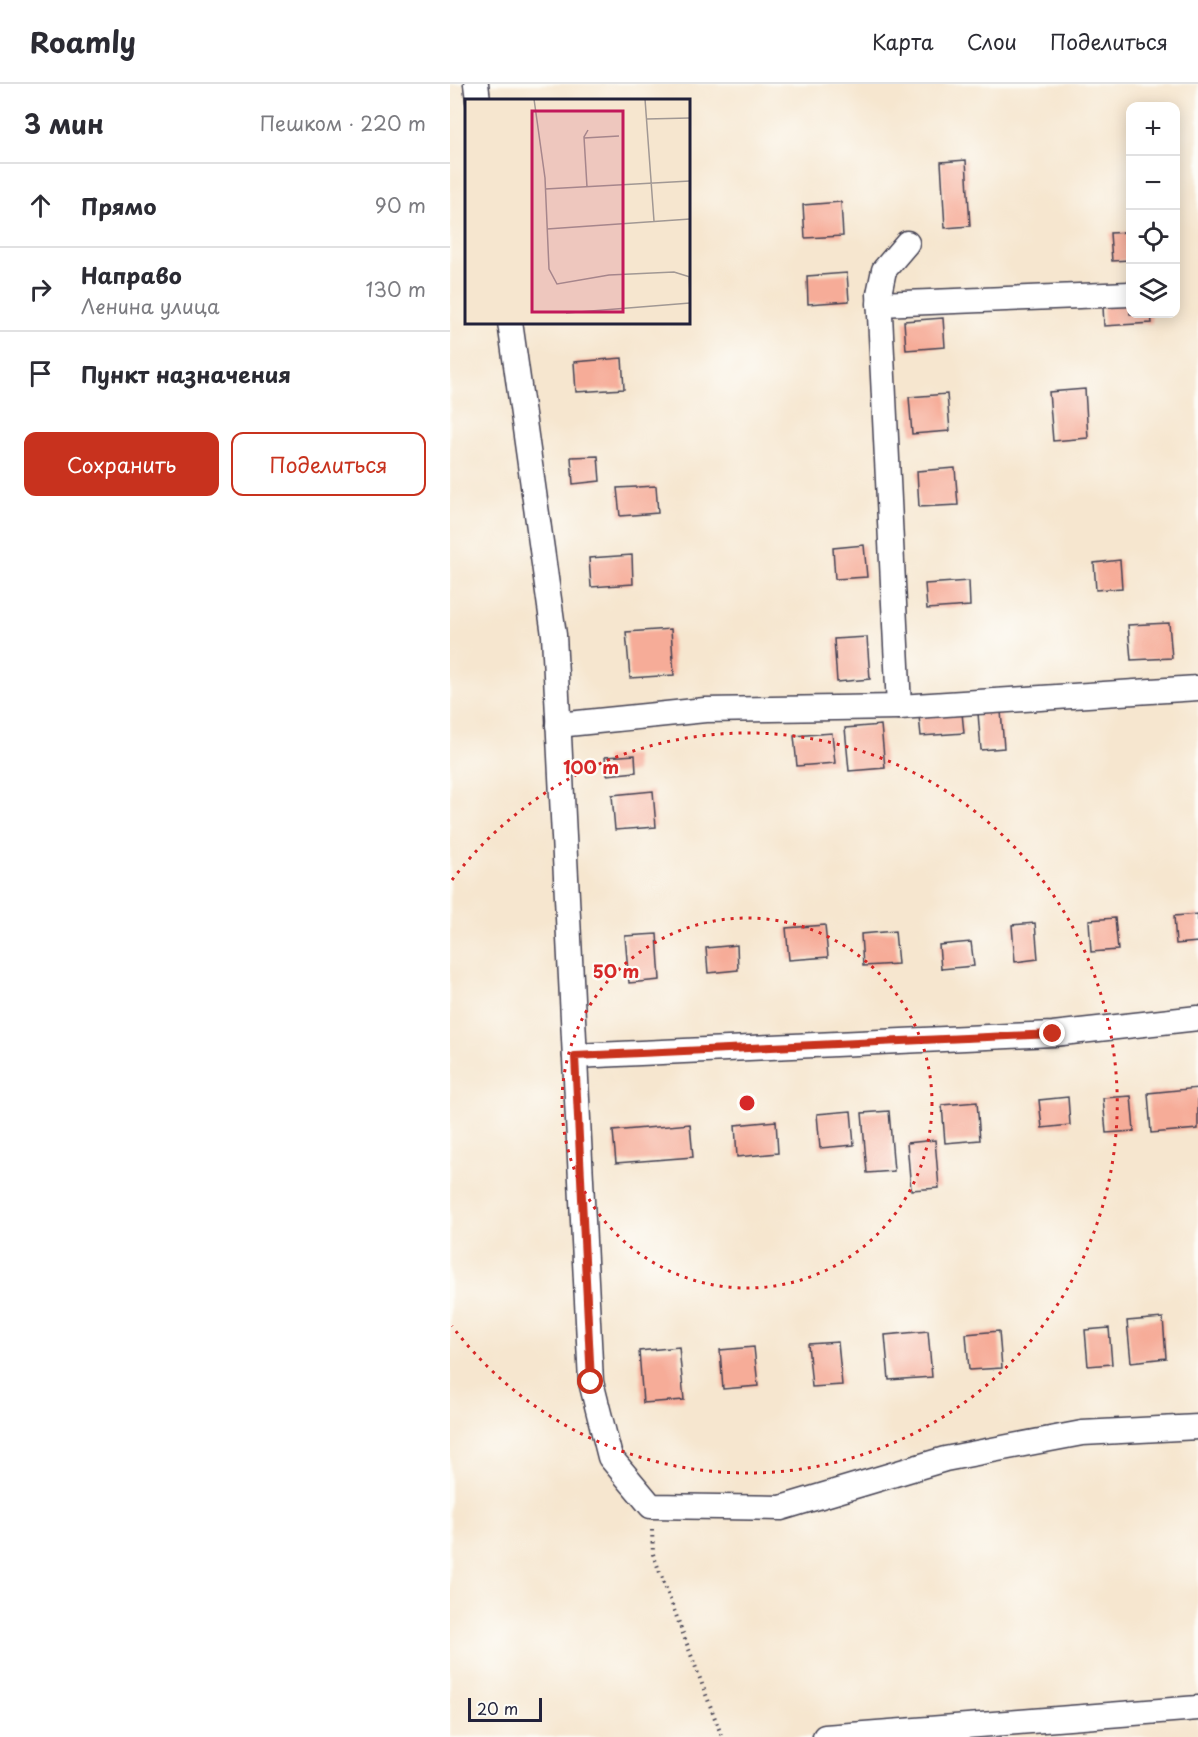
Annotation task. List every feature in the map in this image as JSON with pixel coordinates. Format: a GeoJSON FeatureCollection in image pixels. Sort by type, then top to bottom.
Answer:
{"type":"FeatureCollection","features":[{"type":"Feature","properties":{"kind":"street"},"geometry":{"type":"LineString","coordinates":[[476,84],[478,99]]}},
{"type":"Feature","properties":{"kind":"street"},"geometry":{"type":"LineString","coordinates":[[899,707],[879,304],[884,270],[907,243]]}},
{"type":"Feature","properties":{"kind":"street"},"geometry":{"type":"LineString","coordinates":[[879,304],[1126,294]]}},
{"type":"Feature","properties":{"kind":"street"},"geometry":{"type":"LineString","coordinates":[[510,324],[554,635],[591,1382],[610,1457],[651,1506],[781,1508],[957,1457],[1082,1432],[1198,1427]]}},
{"type":"Feature","properties":{"kind":"street"},"geometry":{"type":"LineString","coordinates":[[558,725],[705,710],[899,707],[1198,688]]}},
{"type":"Feature","properties":{"kind":"street"},"geometry":{"type":"LineString","coordinates":[[575,1056],[1053,1034],[1198,1018]]}},
{"type":"Feature","properties":{"kind":"street"},"geometry":{"type":"LineString","coordinates":[[825,1737],[1198,1708]]}},
{"type":"Feature","properties":{"kind":"path"},"geometry":{"type":"LineString","coordinates":[[651,1506],[653,1554],[722,1737]]}},
{"type":"Feature","properties":{"kind":"building"},"geometry":{"type":"Polygon","coordinates":[[[966,160],[970,226],[945,228],[941,162],[966,160]]]}},
{"type":"Feature","properties":{"kind":"building"},"geometry":{"type":"Polygon","coordinates":[[[841,202],[843,236],[805,238],[803,205],[841,202]]]}},
{"type":"Feature","properties":{"kind":"building"},"geometry":{"type":"Polygon","coordinates":[[[1126,232],[1126,260],[1112,261],[1110,233],[1126,232]]]}},
{"type":"Feature","properties":{"kind":"building"},"geometry":{"type":"Polygon","coordinates":[[[847,273],[849,301],[808,304],[807,276],[847,273]]]}},
{"type":"Feature","properties":{"kind":"building"},"geometry":{"type":"Polygon","coordinates":[[[1126,304],[1126,318],[1151,318],[1152,323],[1104,326],[1103,306],[1126,304]]]}},
{"type":"Feature","properties":{"kind":"building"},"geometry":{"type":"Polygon","coordinates":[[[943,318],[945,347],[906,350],[904,321],[943,318]]]}},
{"type":"Feature","properties":{"kind":"building"},"geometry":{"type":"Polygon","coordinates":[[[622,358],[624,389],[576,392],[574,362],[622,358]]]}},
{"type":"Feature","properties":{"kind":"building"},"geometry":{"type":"Polygon","coordinates":[[[1085,389],[1088,438],[1053,441],[1049,392],[1085,389]]]}},
{"type":"Feature","properties":{"kind":"building"},"geometry":{"type":"Polygon","coordinates":[[[947,394],[950,431],[912,434],[909,397],[947,394]]]}},
{"type":"Feature","properties":{"kind":"building"},"geometry":{"type":"Polygon","coordinates":[[[598,456],[600,481],[573,484],[571,457],[598,456]]]}},
{"type":"Feature","properties":{"kind":"building"},"geometry":{"type":"Polygon","coordinates":[[[955,468],[958,505],[919,507],[917,471],[955,468]]]}},
{"type":"Feature","properties":{"kind":"building"},"geometry":{"type":"Polygon","coordinates":[[[656,486],[658,513],[620,516],[617,488],[656,486]]]}},
{"type":"Feature","properties":{"kind":"building"},"geometry":{"type":"Polygon","coordinates":[[[864,545],[867,577],[835,579],[833,548],[864,545]]]}},
{"type":"Feature","properties":{"kind":"building"},"geometry":{"type":"Polygon","coordinates":[[[632,555],[633,584],[591,587],[589,558],[632,555]]]}},
{"type":"Feature","properties":{"kind":"building"},"geometry":{"type":"Polygon","coordinates":[[[1120,560],[1122,588],[1096,590],[1094,563],[1120,560]]]}},
{"type":"Feature","properties":{"kind":"building"},"geometry":{"type":"Polygon","coordinates":[[[969,581],[970,606],[927,609],[925,584],[969,581]]]}},
{"type":"Feature","properties":{"kind":"building"},"geometry":{"type":"Polygon","coordinates":[[[1169,623],[1172,658],[1131,660],[1128,625],[1169,623]]]}},
{"type":"Feature","properties":{"kind":"building"},"geometry":{"type":"Polygon","coordinates":[[[671,629],[674,675],[630,678],[626,632],[671,629]]]}},
{"type":"Feature","properties":{"kind":"building"},"geometry":{"type":"Polygon","coordinates":[[[867,637],[870,679],[837,682],[834,639],[867,637]]]}},
{"type":"Feature","properties":{"kind":"building"},"geometry":{"type":"Polygon","coordinates":[[[1001,711],[1004,748],[981,750],[978,713],[1001,711]]]}},
{"type":"Feature","properties":{"kind":"building"},"geometry":{"type":"Polygon","coordinates":[[[962,713],[964,733],[921,736],[919,716],[962,713]]]}},
{"type":"Feature","properties":{"kind":"building"},"geometry":{"type":"Polygon","coordinates":[[[881,725],[885,768],[849,771],[845,728],[881,725]]]}},
{"type":"Feature","properties":{"kind":"building"},"geometry":{"type":"Polygon","coordinates":[[[832,733],[835,763],[797,766],[794,736],[832,733]]]}},
{"type":"Feature","properties":{"kind":"building"},"geometry":{"type":"Polygon","coordinates":[[[635,755],[636,772],[607,775],[605,757],[635,755]]]}},
{"type":"Feature","properties":{"kind":"building"},"geometry":{"type":"Polygon","coordinates":[[[653,791],[656,827],[615,830],[612,795],[653,791]]]}},
{"type":"Feature","properties":{"kind":"building"},"geometry":{"type":"Polygon","coordinates":[[[1198,914],[1198,942],[1176,944],[1174,916],[1198,914]]]}},
{"type":"Feature","properties":{"kind":"building"},"geometry":{"type":"Polygon","coordinates":[[[1115,918],[1118,950],[1091,952],[1089,920],[1115,918]]]}},
{"type":"Feature","properties":{"kind":"building"},"geometry":{"type":"Polygon","coordinates":[[[1035,923],[1038,959],[1015,962],[1012,925],[1035,923]]]}},
{"type":"Feature","properties":{"kind":"building"},"geometry":{"type":"Polygon","coordinates":[[[825,925],[828,957],[789,960],[786,928],[825,925]]]}},
{"type":"Feature","properties":{"kind":"building"},"geometry":{"type":"Polygon","coordinates":[[[895,931],[898,964],[863,966],[861,934],[895,931]]]}},
{"type":"Feature","properties":{"kind":"building"},"geometry":{"type":"Polygon","coordinates":[[[657,934],[660,980],[629,983],[625,936],[657,934]]]}},
{"type":"Feature","properties":{"kind":"building"},"geometry":{"type":"Polygon","coordinates":[[[971,942],[974,966],[941,969],[939,945],[971,942]]]}},
{"type":"Feature","properties":{"kind":"building"},"geometry":{"type":"Polygon","coordinates":[[[737,945],[738,970],[708,973],[706,948],[737,945]]]}},
{"type":"Feature","properties":{"kind":"building"},"geometry":{"type":"Polygon","coordinates":[[[1198,1088],[1198,1129],[1151,1133],[1148,1093],[1198,1088]]]}},
{"type":"Feature","properties":{"kind":"building"},"geometry":{"type":"Polygon","coordinates":[[[1131,1096],[1134,1131],[1106,1133],[1103,1098],[1131,1096]]]}},
{"type":"Feature","properties":{"kind":"building"},"geometry":{"type":"Polygon","coordinates":[[[1068,1097],[1070,1125],[1042,1128],[1039,1100],[1068,1097]]]}},
{"type":"Feature","properties":{"kind":"building"},"geometry":{"type":"Polygon","coordinates":[[[977,1102],[980,1140],[945,1143],[942,1105],[977,1102]]]}},
{"type":"Feature","properties":{"kind":"building"},"geometry":{"type":"Polygon","coordinates":[[[851,1111],[854,1145],[820,1148],[817,1114],[851,1111]]]}},
{"type":"Feature","properties":{"kind":"building"},"geometry":{"type":"Polygon","coordinates":[[[889,1111],[894,1171],[867,1173],[862,1113],[889,1111]]]}},
{"type":"Feature","properties":{"kind":"building"},"geometry":{"type":"Polygon","coordinates":[[[776,1121],[778,1153],[737,1157],[735,1125],[776,1121]]]}},
{"type":"Feature","properties":{"kind":"building"},"geometry":{"type":"Polygon","coordinates":[[[690,1124],[693,1157],[616,1163],[613,1131],[690,1124]]]}},
{"type":"Feature","properties":{"kind":"building"},"geometry":{"type":"Polygon","coordinates":[[[935,1140],[939,1188],[911,1190],[907,1143],[935,1140]]]}},
{"type":"Feature","properties":{"kind":"building"},"geometry":{"type":"Polygon","coordinates":[[[1163,1318],[1166,1358],[1131,1362],[1127,1321],[1163,1318]]]}},
{"type":"Feature","properties":{"kind":"building"},"geometry":{"type":"Polygon","coordinates":[[[1109,1328],[1112,1364],[1088,1366],[1085,1330],[1109,1328]]]}},
{"type":"Feature","properties":{"kind":"building"},"geometry":{"type":"Polygon","coordinates":[[[928,1331],[932,1377],[889,1380],[885,1335],[928,1331]]]}},
{"type":"Feature","properties":{"kind":"building"},"geometry":{"type":"Polygon","coordinates":[[[999,1331],[1002,1368],[969,1370],[966,1334],[999,1331]]]}},
{"type":"Feature","properties":{"kind":"building"},"geometry":{"type":"Polygon","coordinates":[[[838,1342],[842,1385],[812,1387],[808,1344],[838,1342]]]}},
{"type":"Feature","properties":{"kind":"building"},"geometry":{"type":"Polygon","coordinates":[[[679,1347],[684,1400],[643,1403],[639,1351],[679,1347]]]}},
{"type":"Feature","properties":{"kind":"building"},"geometry":{"type":"Polygon","coordinates":[[[754,1347],[758,1386],[723,1389],[720,1350],[754,1347]]]}},
{"type":"Feature","properties":{"kind":"route"},"geometry":{"type":"LineString","coordinates":[[591,1382],[575,1056],[1053,1034]]}}]}
